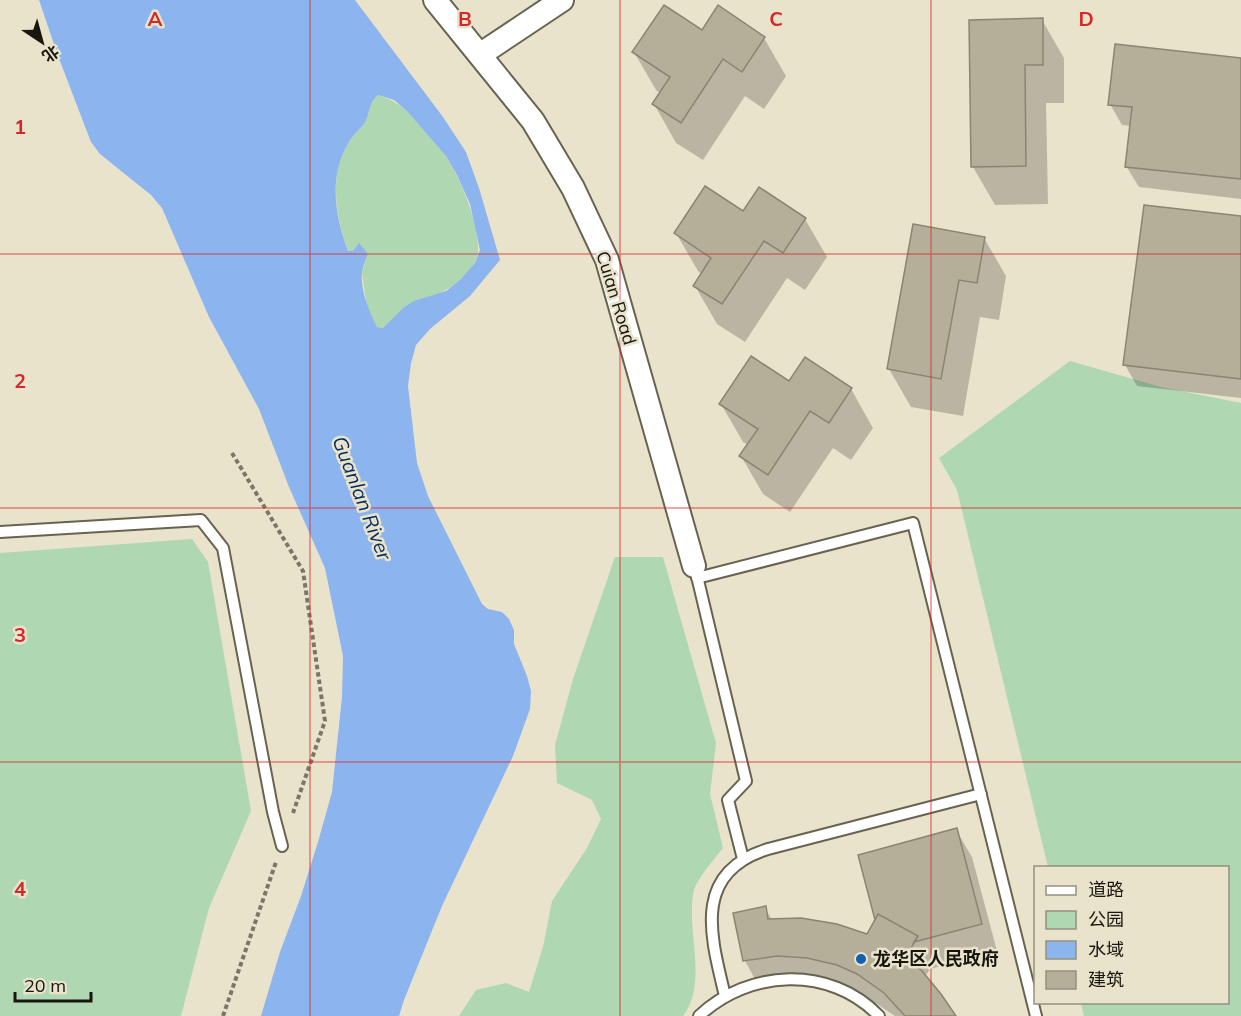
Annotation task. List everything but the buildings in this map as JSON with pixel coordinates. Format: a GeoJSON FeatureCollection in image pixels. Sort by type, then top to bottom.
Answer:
{"type":"FeatureCollection","features":[{"type":"Feature","properties":{"kind":"street","name":"Cuian Road"},"geometry":{"type":"LineString","coordinates":[[435,0],[481,54],[539,131],[573,188],[607,260],[695,572]]}},
{"type":"Feature","properties":{"kind":"street"},"geometry":{"type":"LineString","coordinates":[[481,54],[562,0]]}},
{"type":"Feature","properties":{"kind":"lane"},"geometry":{"type":"LineString","coordinates":[[0,532],[201,520],[223,548],[273,812],[282,846]]}},
{"type":"Feature","properties":{"kind":"lane"},"geometry":{"type":"LineString","coordinates":[[743,859],[728,800],[746,780],[695,572],[913,523],[1036,1016]]}},
{"type":"Feature","properties":{"kind":"lane"},"geometry":{"type":"LineString","coordinates":[[725,996],[712,936],[712,912],[719,886],[743,859],[768,849],[981,794]]}},
{"type":"Feature","properties":{"kind":"lane"},"geometry":{"type":"LineString","coordinates":[[699,1016],[725,996],[764,981],[784,979],[824,983],[843,990],[861,1000],[879,1016]]}},
{"type":"Feature","properties":{"kind":"path"},"geometry":{"type":"LineString","coordinates":[[223,1016],[325,721],[303,571],[232,453]]}},
{"type":"Feature","properties":{"kind":"green space"},"geometry":{"type":"Polygon","coordinates":[[[378,95],[396,103],[412,115],[441,148],[463,188],[470,207],[478,249],[475,262],[458,281],[384,328],[377,327],[368,311],[362,272],[368,254],[348,251],[340,224],[336,196],[336,182],[342,155],[351,139],[364,124],[372,102],[378,95]]]}},
{"type":"Feature","properties":{"kind":"green space"},"geometry":{"type":"Polygon","coordinates":[[[1070,361],[1161,387],[1241,403],[1241,1016],[1084,1016],[1081,1004],[1229,1004],[1229,866],[1048,866],[957,490],[939,458],[1070,361]]]}},
{"type":"Feature","properties":{"kind":"green space"},"geometry":{"type":"Polygon","coordinates":[[[192,539],[208,562],[251,811],[209,908],[181,1016],[0,1016],[0,553],[192,539]]]}},
{"type":"Feature","properties":{"kind":"green space"},"geometry":{"type":"Polygon","coordinates":[[[615,557],[663,557],[716,743],[710,794],[723,848],[702,875],[694,890],[692,922],[696,972],[691,1002],[683,1016],[459,1016],[476,990],[506,983],[529,992],[543,947],[552,901],[587,848],[601,819],[592,800],[557,783],[555,745],[573,679],[615,557]]]}},
{"type":"Feature","properties":{"kind":"water","name":"Guanlan River"},"geometry":{"type":"Polygon","coordinates":[[[39,0],[355,0],[443,117],[466,152],[479,188],[500,260],[470,296],[430,329],[416,345],[408,386],[417,463],[428,496],[482,604],[488,609],[502,612],[509,619],[514,630],[514,644],[531,691],[530,709],[513,756],[442,906],[399,1016],[261,1016],[280,952],[301,896],[332,792],[342,697],[343,656],[325,568],[289,487],[259,409],[209,317],[162,208],[151,195],[100,154],[91,142],[39,0]],[[378,95],[375,99],[364,124],[351,139],[342,155],[336,182],[337,210],[343,237],[348,251],[353,251],[359,243],[368,254],[362,272],[364,293],[377,327],[383,328],[403,308],[414,301],[446,291],[461,279],[475,263],[480,250],[470,204],[457,175],[446,156],[408,112],[394,100],[378,95]]]}},
{"type":"Feature","properties":{"kind":"place","name":"龙华区人民政府"},"geometry":{"type":"Point","coordinates":[861,959]}}]}
